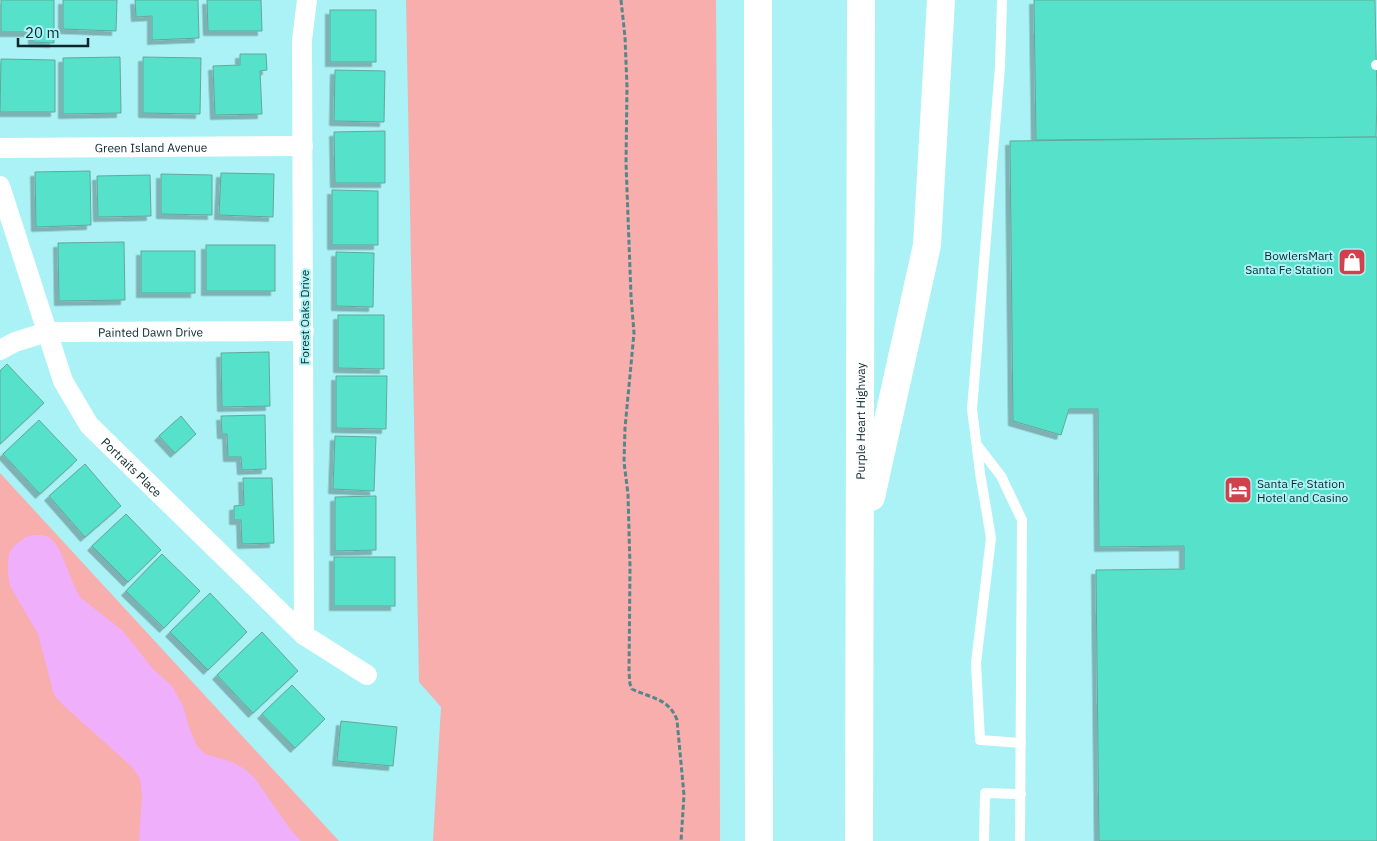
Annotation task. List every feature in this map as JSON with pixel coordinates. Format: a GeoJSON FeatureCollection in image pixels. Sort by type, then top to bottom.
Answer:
{"type":"FeatureCollection","features":[{"type":"Feature","properties":{"kind":"highway"},"geometry":{"type":"LineString","coordinates":[[758,0],[759,841]]}},
{"type":"Feature","properties":{"kind":"highway","name":"Purple Heart Highway"},"geometry":{"type":"LineString","coordinates":[[859,841],[861,0]]}},
{"type":"Feature","properties":{"kind":"highway"},"geometry":{"type":"LineString","coordinates":[[860,548],[928,245],[941,0]]}},
{"type":"Feature","properties":{"kind":"street","name":"Forest Oaks Drive"},"geometry":{"type":"LineString","coordinates":[[304,635],[302,40],[307,0]]}},
{"type":"Feature","properties":{"kind":"street","name":"Green Island Avenue"},"geometry":{"type":"LineString","coordinates":[[0,148],[303,146]]}},
{"type":"Feature","properties":{"kind":"street","name":"Portraits Place"},"geometry":{"type":"LineString","coordinates":[[0,186],[64,381],[89,425],[304,635],[368,674]]}},
{"type":"Feature","properties":{"kind":"street","name":"Painted Dawn Drive"},"geometry":{"type":"LineString","coordinates":[[0,350],[14,342],[47,332],[304,331]]}},
{"type":"Feature","properties":{"kind":"lane"},"geometry":{"type":"LineString","coordinates":[[1002,0],[1000,67],[972,409],[991,538],[976,663],[980,740],[1021,743]]}},
{"type":"Feature","properties":{"kind":"lane"},"geometry":{"type":"LineString","coordinates":[[977,445],[1001,476],[1022,520],[1020,841]]}},
{"type":"Feature","properties":{"kind":"lane"},"geometry":{"type":"LineString","coordinates":[[984,841],[985,793],[1021,794]]}},
{"type":"Feature","properties":{"kind":"path"},"geometry":{"type":"LineString","coordinates":[[621,0],[627,87],[626,163],[634,333],[625,428],[624,462],[628,494],[630,566],[630,684],[632,689],[663,702],[674,712],[684,795],[681,841]]}},
{"type":"Feature","properties":{"kind":"shaded area"},"geometry":{"type":"Polygon","coordinates":[[[406,0],[716,0],[720,841],[433,841],[441,707],[419,682],[406,0]]]}},
{"type":"Feature","properties":{"kind":"shaded area"},"geometry":{"type":"Polygon","coordinates":[[[0,473],[339,841],[0,841],[0,473]]]}},
{"type":"Feature","properties":{"kind":"shaded area"},"geometry":{"type":"Polygon","coordinates":[[[32,535],[49,537],[56,544],[81,598],[122,630],[153,669],[172,686],[183,706],[197,746],[205,754],[232,762],[254,777],[290,829],[301,841],[139,841],[142,794],[140,779],[132,767],[54,695],[38,634],[10,586],[8,574],[9,553],[24,538],[32,535]]]}},
{"type":"Feature","properties":{"kind":"building"},"geometry":{"type":"Polygon","coordinates":[[[1,0],[54,0],[54,43],[33,42],[33,32],[1,32],[1,0]]]}},
{"type":"Feature","properties":{"kind":"building"},"geometry":{"type":"Polygon","coordinates":[[[63,0],[117,0],[116,31],[63,29],[63,0]]]}},
{"type":"Feature","properties":{"kind":"building"},"geometry":{"type":"Polygon","coordinates":[[[135,0],[198,0],[199,38],[152,40],[152,16],[136,17],[135,0]]]}},
{"type":"Feature","properties":{"kind":"building"},"geometry":{"type":"Polygon","coordinates":[[[207,0],[261,0],[262,31],[208,31],[207,0]]]}},
{"type":"Feature","properties":{"kind":"building"},"geometry":{"type":"Polygon","coordinates":[[[1034,0],[1375,0],[1376,137],[1036,140],[1034,0]]]}},
{"type":"Feature","properties":{"kind":"building"},"geometry":{"type":"Polygon","coordinates":[[[330,10],[376,10],[376,62],[330,62],[330,10]]]}},
{"type":"Feature","properties":{"kind":"building"},"geometry":{"type":"Polygon","coordinates":[[[240,54],[266,54],[267,70],[260,71],[262,114],[215,115],[213,66],[240,65],[240,54]]]}},
{"type":"Feature","properties":{"kind":"building"},"geometry":{"type":"Polygon","coordinates":[[[120,57],[121,113],[63,114],[63,58],[120,57]]]}},
{"type":"Feature","properties":{"kind":"building"},"geometry":{"type":"Polygon","coordinates":[[[143,57],[201,58],[200,114],[143,113],[143,57]]]}},
{"type":"Feature","properties":{"kind":"building"},"geometry":{"type":"Polygon","coordinates":[[[1,59],[55,60],[55,112],[0,112],[1,59]]]}},
{"type":"Feature","properties":{"kind":"building"},"geometry":{"type":"Polygon","coordinates":[[[335,70],[385,71],[384,122],[334,121],[335,70]]]}},
{"type":"Feature","properties":{"kind":"building"},"geometry":{"type":"Polygon","coordinates":[[[385,131],[385,183],[335,183],[334,132],[385,131]]]}},
{"type":"Feature","properties":{"kind":"building","name":"Santa Fe Station Hotel and Casino"},"geometry":{"type":"Polygon","coordinates":[[[1377,137],[1377,841],[1099,841],[1096,570],[1184,569],[1184,546],[1099,547],[1098,409],[1069,409],[1061,435],[1013,421],[1010,141],[1377,137]]]}},
{"type":"Feature","properties":{"kind":"building"},"geometry":{"type":"Polygon","coordinates":[[[90,171],[91,225],[36,227],[35,172],[90,171]]]}},
{"type":"Feature","properties":{"kind":"building"},"geometry":{"type":"Polygon","coordinates":[[[221,173],[274,174],[273,217],[219,215],[221,173]]]}},
{"type":"Feature","properties":{"kind":"building"},"geometry":{"type":"Polygon","coordinates":[[[161,174],[212,175],[212,215],[161,214],[161,174]]]}},
{"type":"Feature","properties":{"kind":"building"},"geometry":{"type":"Polygon","coordinates":[[[150,175],[151,216],[98,217],[97,176],[150,175]]]}},
{"type":"Feature","properties":{"kind":"building"},"geometry":{"type":"Polygon","coordinates":[[[332,190],[378,191],[378,245],[332,245],[332,190]]]}},
{"type":"Feature","properties":{"kind":"building"},"geometry":{"type":"Polygon","coordinates":[[[124,242],[125,300],[59,301],[58,243],[124,242]]]}},
{"type":"Feature","properties":{"kind":"building"},"geometry":{"type":"Polygon","coordinates":[[[206,245],[275,245],[275,291],[206,291],[206,245]]]}},
{"type":"Feature","properties":{"kind":"building"},"geometry":{"type":"Polygon","coordinates":[[[141,251],[195,251],[195,293],[141,293],[141,251]]]}},
{"type":"Feature","properties":{"kind":"building"},"geometry":{"type":"Polygon","coordinates":[[[336,252],[374,253],[373,307],[336,306],[336,252]]]}},
{"type":"Feature","properties":{"kind":"building"},"geometry":{"type":"Polygon","coordinates":[[[338,315],[384,315],[384,369],[338,368],[338,315]]]}},
{"type":"Feature","properties":{"kind":"building"},"geometry":{"type":"Polygon","coordinates":[[[269,352],[270,406],[222,407],[221,353],[269,352]]]}},
{"type":"Feature","properties":{"kind":"building"},"geometry":{"type":"Polygon","coordinates":[[[7,364],[44,403],[0,444],[0,371],[7,364]]]}},
{"type":"Feature","properties":{"kind":"building"},"geometry":{"type":"Polygon","coordinates":[[[336,376],[387,376],[386,429],[336,428],[336,376]]]}},
{"type":"Feature","properties":{"kind":"building"},"geometry":{"type":"Polygon","coordinates":[[[265,415],[266,469],[242,470],[241,457],[228,457],[227,434],[222,434],[221,416],[265,415]]]}},
{"type":"Feature","properties":{"kind":"building"},"geometry":{"type":"Polygon","coordinates":[[[181,416],[196,434],[175,453],[159,436],[181,416]]]}},
{"type":"Feature","properties":{"kind":"building"},"geometry":{"type":"Polygon","coordinates":[[[39,420],[77,460],[40,494],[3,454],[39,420]]]}},
{"type":"Feature","properties":{"kind":"building"},"geometry":{"type":"Polygon","coordinates":[[[335,436],[376,437],[374,491],[333,489],[335,436]]]}},
{"type":"Feature","properties":{"kind":"building"},"geometry":{"type":"Polygon","coordinates":[[[85,464],[121,506],[85,537],[49,496],[85,464]]]}},
{"type":"Feature","properties":{"kind":"building"},"geometry":{"type":"Polygon","coordinates":[[[243,478],[272,478],[274,543],[242,544],[241,520],[234,520],[234,506],[244,505],[243,478]]]}},
{"type":"Feature","properties":{"kind":"building"},"geometry":{"type":"Polygon","coordinates":[[[376,496],[376,550],[335,551],[335,497],[376,496]]]}},
{"type":"Feature","properties":{"kind":"building"},"geometry":{"type":"Polygon","coordinates":[[[126,514],[161,550],[128,582],[92,546],[126,514]]]}},
{"type":"Feature","properties":{"kind":"building"},"geometry":{"type":"Polygon","coordinates":[[[162,554],[200,591],[164,628],[126,591],[162,554]]]}},
{"type":"Feature","properties":{"kind":"building"},"geometry":{"type":"Polygon","coordinates":[[[334,557],[395,557],[395,606],[334,606],[334,557]]]}},
{"type":"Feature","properties":{"kind":"building"},"geometry":{"type":"Polygon","coordinates":[[[210,593],[247,632],[208,670],[170,632],[210,593]]]}},
{"type":"Feature","properties":{"kind":"building"},"geometry":{"type":"Polygon","coordinates":[[[262,632],[298,671],[253,713],[217,675],[262,632]]]}},
{"type":"Feature","properties":{"kind":"building"},"geometry":{"type":"Polygon","coordinates":[[[292,685],[325,719],[295,748],[262,714],[292,685]]]}},
{"type":"Feature","properties":{"kind":"building"},"geometry":{"type":"Polygon","coordinates":[[[341,721],[397,727],[393,766],[337,761],[341,721]]]}},
{"type":"Feature","properties":{"kind":"place","name":"BowlersMart Santa Fe Station"},"geometry":{"type":"Point","coordinates":[1352,262]}},
{"type":"Feature","properties":{"kind":"place","name":"Santa Fe Station Hotel and Casino"},"geometry":{"type":"Point","coordinates":[1238,490]}}]}
